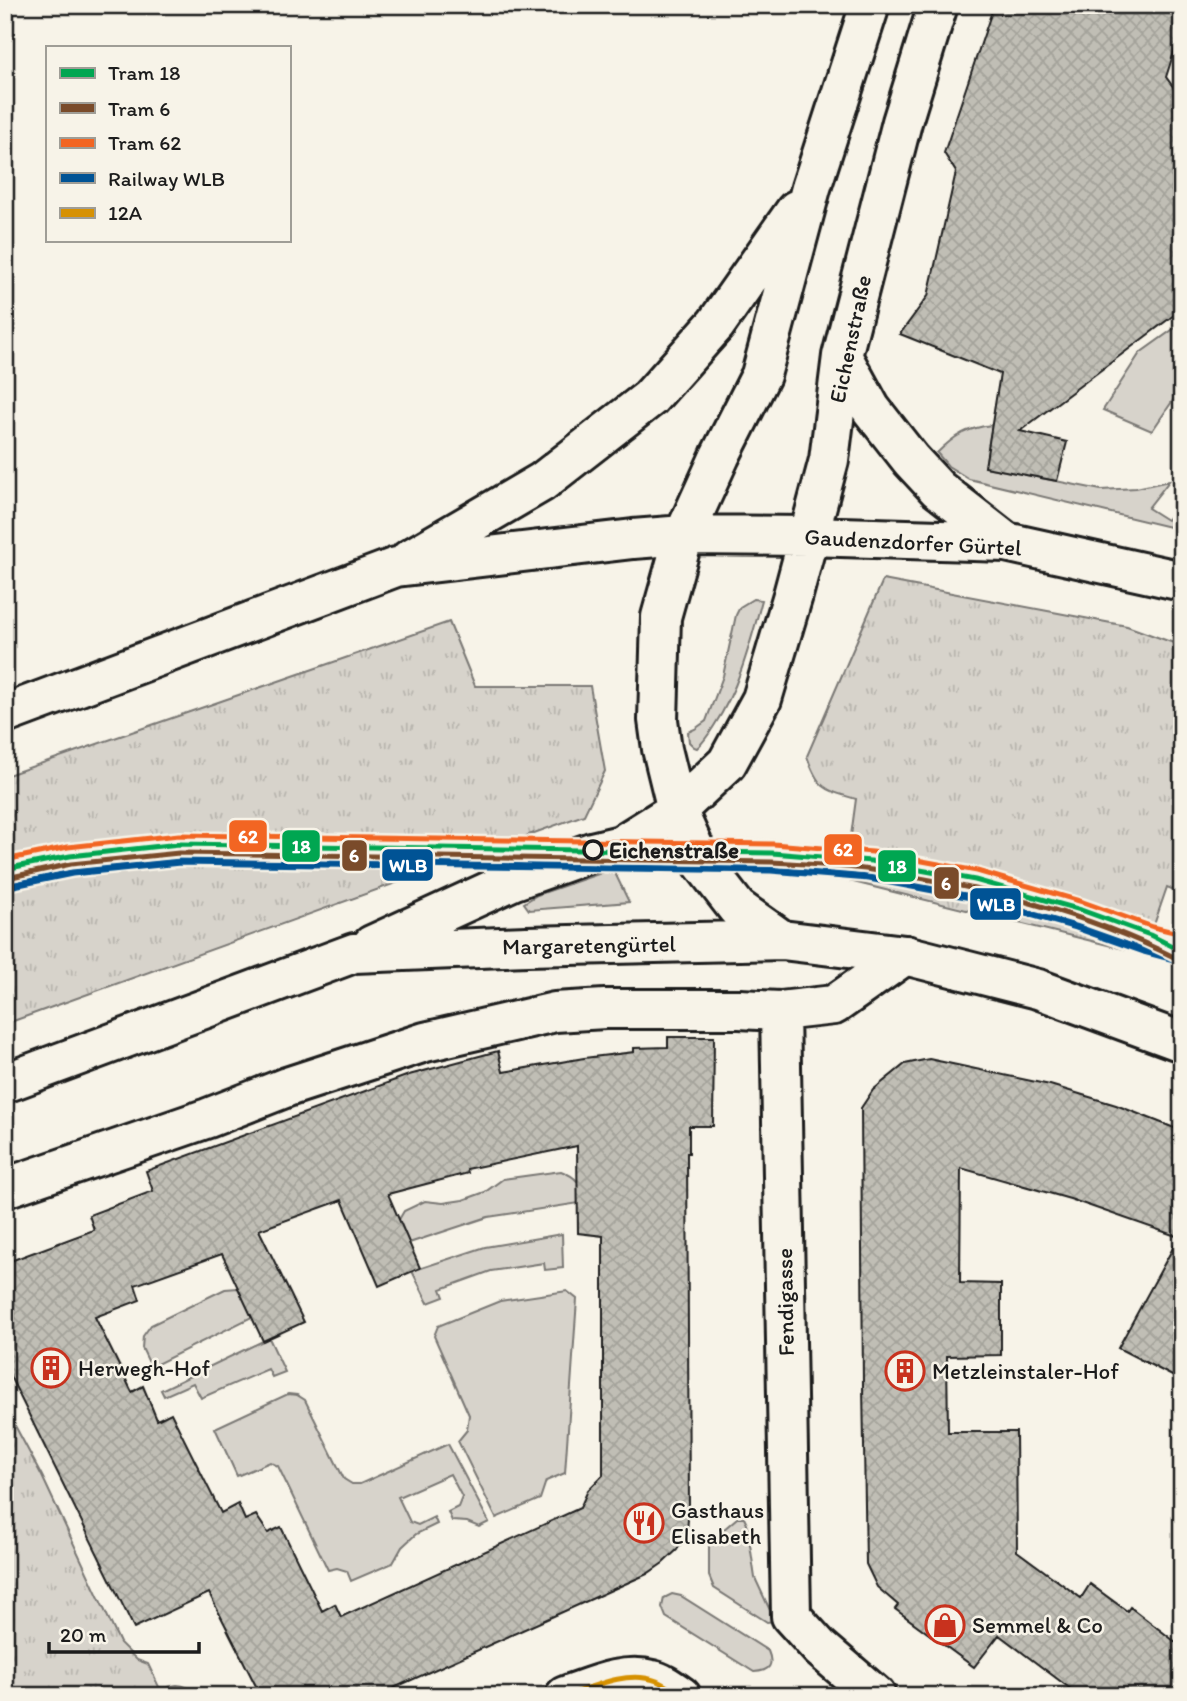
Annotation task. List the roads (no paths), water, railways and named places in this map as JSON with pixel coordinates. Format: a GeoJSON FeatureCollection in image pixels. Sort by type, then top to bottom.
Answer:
{"type":"FeatureCollection","features":[{"type":"Feature","properties":{"kind":"main road"},"geometry":{"type":"LineString","coordinates":[[782,940],[737,908],[699,859],[677,810],[658,720],[661,617],[684,535],[761,375],[811,188],[870,5]]}},
{"type":"Feature","properties":{"kind":"main road","name":"Eichenstraße"},"geometry":{"type":"LineString","coordinates":[[354,953],[514,880],[592,852],[621,845],[677,810],[727,763],[762,699],[808,536],[829,460],[842,356],[902,122],[938,5]]}},
{"type":"Feature","properties":{"kind":"main road"},"geometry":{"type":"LineString","coordinates":[[5,713],[396,567],[542,482],[650,398],[716,324],[811,188]]}},
{"type":"Feature","properties":{"kind":"main road"},"geometry":{"type":"LineString","coordinates":[[842,356],[871,409],[911,460],[938,489],[1006,542]]}},
{"type":"Feature","properties":{"kind":"main road"},"geometry":{"type":"LineString","coordinates":[[396,567],[684,535]]}},
{"type":"Feature","properties":{"kind":"main road","name":"Gaudenzdorfer Gürtel"},"geometry":{"type":"LineString","coordinates":[[684,535],[1006,542],[1182,581]]}},
{"type":"Feature","properties":{"kind":"main road","name":"Margaretengürtel"},"geometry":{"type":"LineString","coordinates":[[5,1083],[354,953],[527,946],[782,940],[905,955],[1038,989],[1182,1042]]}},
{"type":"Feature","properties":{"kind":"main road"},"geometry":{"type":"LineString","coordinates":[[5,1188],[208,1118],[286,1087],[425,1042],[555,1012],[605,1009],[780,1011],[834,1005],[905,955]]}},
{"type":"Feature","properties":{"kind":"main road","name":"Fendigasse"},"geometry":{"type":"LineString","coordinates":[[780,1011],[791,1616],[820,1648],[876,1696]]}},
{"type":"Feature","properties":{"kind":"main road"},"geometry":{"type":"LineString","coordinates":[[565,1696],[610,1680],[635,1678],[652,1679],[681,1696]]}},
{"type":"Feature","properties":{"kind":"tram line","name":"62"},"geometry":{"type":"LineString","coordinates":[[5,860],[68,847],[179,835],[773,844],[873,852],[977,871],[1182,934]]}},
{"type":"Feature","properties":{"kind":"tram line","name":"18"},"geometry":{"type":"LineString","coordinates":[[5,869],[70,856],[179,844],[772,853],[871,861],[975,880],[1081,910],[1150,935],[1182,951]]}},
{"type":"Feature","properties":{"kind":"tram line","name":"6"},"geometry":{"type":"LineString","coordinates":[[7,878],[71,864],[179,853],[822,865],[911,876],[1029,903],[1105,927],[1178,959]]}},
{"type":"Feature","properties":{"kind":"rail line","name":"WLB"},"geometry":{"type":"LineString","coordinates":[[9,886],[72,873],[180,862],[771,870],[869,878],[971,897],[1178,960]]}},
{"type":"Feature","properties":{"kind":"place","name":"Eichenstraße"},"geometry":{"type":"Point","coordinates":[593,850]}},
{"type":"Feature","properties":{"kind":"place","name":"Herwegh-Hof"},"geometry":{"type":"Point","coordinates":[51,1368]}},
{"type":"Feature","properties":{"kind":"place","name":"Metzleinstaler-Hof"},"geometry":{"type":"Point","coordinates":[905,1371]}},
{"type":"Feature","properties":{"kind":"place","name":"Gasthaus Elisabeth"},"geometry":{"type":"Point","coordinates":[644,1523]}},
{"type":"Feature","properties":{"kind":"place","name":"Semmel & Co"},"geometry":{"type":"Point","coordinates":[945,1625]}}]}
